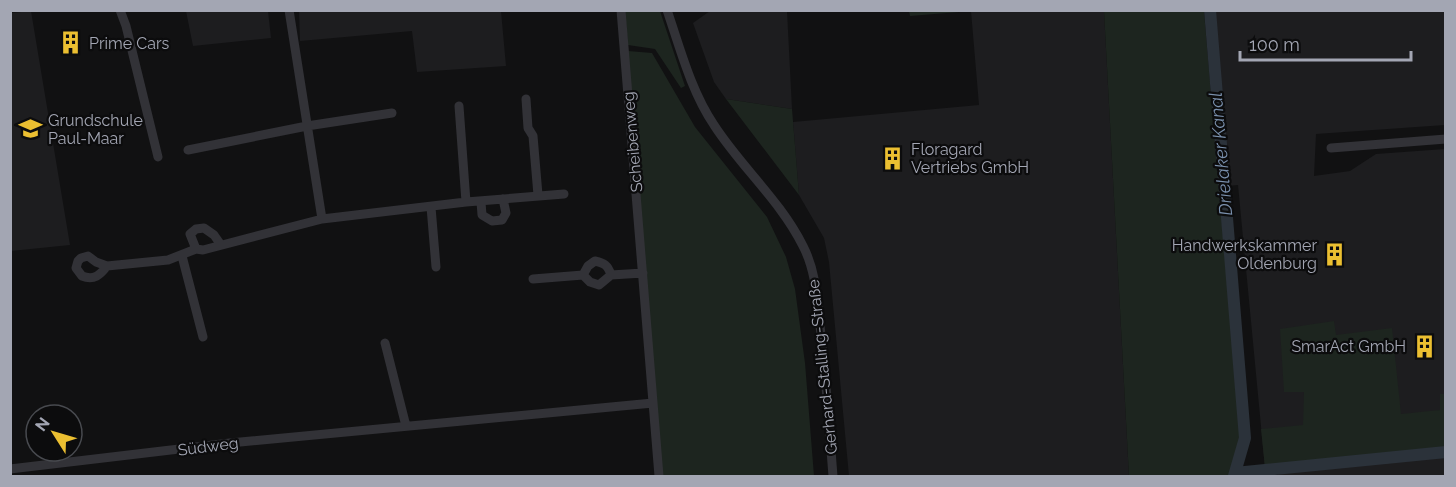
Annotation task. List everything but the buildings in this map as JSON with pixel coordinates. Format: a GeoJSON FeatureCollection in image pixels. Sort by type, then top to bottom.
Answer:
{"type":"FeatureCollection","features":[{"type":"Feature","properties":{"kind":"street"},"geometry":{"type":"LineString","coordinates":[[120,10],[126,26],[158,157]]}},
{"type":"Feature","properties":{"kind":"street"},"geometry":{"type":"LineString","coordinates":[[289,10],[322,219]]}},
{"type":"Feature","properties":{"kind":"street","name":"Scheibenweg"},"geometry":{"type":"LineString","coordinates":[[621,10],[659,477]]}},
{"type":"Feature","properties":{"kind":"street","name":"Gerhard-Stalling-Straße"},"geometry":{"type":"LineString","coordinates":[[667,10],[704,108],[733,153],[781,208],[804,247],[815,281],[824,355],[833,477]]}},
{"type":"Feature","properties":{"kind":"street"},"geometry":{"type":"LineString","coordinates":[[526,99],[528,128],[533,136],[538,195]]}},
{"type":"Feature","properties":{"kind":"street"},"geometry":{"type":"LineString","coordinates":[[459,106],[466,202]]}},
{"type":"Feature","properties":{"kind":"street"},"geometry":{"type":"LineString","coordinates":[[188,150],[307,126],[392,113]]}},
{"type":"Feature","properties":{"kind":"street"},"geometry":{"type":"LineString","coordinates":[[1331,148],[1446,139]]}},
{"type":"Feature","properties":{"kind":"street"},"geometry":{"type":"LineString","coordinates":[[107,266],[168,260],[196,249],[203,250],[322,219],[466,202],[564,194]]}},
{"type":"Feature","properties":{"kind":"street"},"geometry":{"type":"LineString","coordinates":[[481,202],[482,215],[492,221],[502,220],[506,213],[503,199]]}},
{"type":"Feature","properties":{"kind":"street"},"geometry":{"type":"LineString","coordinates":[[431,207],[436,267]]}},
{"type":"Feature","properties":{"kind":"street"},"geometry":{"type":"LineString","coordinates":[[196,249],[190,234],[196,229],[204,228],[214,235],[221,245]]}},
{"type":"Feature","properties":{"kind":"street"},"geometry":{"type":"LineString","coordinates":[[182,256],[203,337]]}},
{"type":"Feature","properties":{"kind":"street"},"geometry":{"type":"LineString","coordinates":[[583,275],[588,266],[595,261],[609,268],[611,275]]}},
{"type":"Feature","properties":{"kind":"street"},"geometry":{"type":"LineString","coordinates":[[533,279],[583,275],[590,282],[599,285],[611,275],[643,273]]}},
{"type":"Feature","properties":{"kind":"street"},"geometry":{"type":"LineString","coordinates":[[385,343],[406,426]]}},
{"type":"Feature","properties":{"kind":"street","name":"Südweg"},"geometry":{"type":"LineString","coordinates":[[10,469],[230,443],[653,403]]}},
{"type":"Feature","properties":{"kind":"shaded area"},"geometry":{"type":"Polygon","coordinates":[[[971,10],[910,16],[909,11],[971,10]]]}},
{"type":"Feature","properties":{"kind":"shaded area","name":"Grundschule Paul-Maar"},"geometry":{"type":"Polygon","coordinates":[[[31,11],[70,245],[11,251],[11,13],[31,11]]]}},
{"type":"Feature","properties":{"kind":"shaded area"},"geometry":{"type":"Polygon","coordinates":[[[186,11],[268,11],[271,38],[193,46],[186,11]]]}},
{"type":"Feature","properties":{"kind":"shaded area"},"geometry":{"type":"Polygon","coordinates":[[[299,11],[501,11],[506,66],[417,72],[412,31],[300,41],[299,11]]]}},
{"type":"Feature","properties":{"kind":"shaded area"},"geometry":{"type":"Polygon","coordinates":[[[625,11],[660,11],[685,86],[681,88],[655,49],[628,45],[625,11]]]}},
{"type":"Feature","properties":{"kind":"shaded area"},"geometry":{"type":"Polygon","coordinates":[[[710,11],[787,11],[792,109],[726,99],[714,82],[693,23],[710,11]]]}},
{"type":"Feature","properties":{"kind":"shaded area"},"geometry":{"type":"Polygon","coordinates":[[[971,11],[1104,11],[1129,476],[849,476],[829,262],[824,238],[799,195],[793,122],[979,105],[971,11]]]}},
{"type":"Feature","properties":{"kind":"shaded area"},"geometry":{"type":"Polygon","coordinates":[[[1104,11],[1204,11],[1240,437],[1232,476],[1129,476],[1104,11]]]}},
{"type":"Feature","properties":{"kind":"shaded area"},"geometry":{"type":"Polygon","coordinates":[[[1215,11],[1445,11],[1445,125],[1316,134],[1314,176],[1350,171],[1376,154],[1445,149],[1445,394],[1440,395],[1440,410],[1265,468],[1238,185],[1227,186],[1215,11]]]}},
{"type":"Feature","properties":{"kind":"shaded area"},"geometry":{"type":"Polygon","coordinates":[[[628,51],[652,53],[695,127],[767,217],[786,257],[795,289],[805,363],[814,476],[662,476],[628,51]]]}},
{"type":"Feature","properties":{"kind":"shaded area"},"geometry":{"type":"Polygon","coordinates":[[[726,99],[792,109],[799,195],[726,99]]]}},
{"type":"Feature","properties":{"kind":"shaded area"},"geometry":{"type":"Polygon","coordinates":[[[1334,321],[1336,335],[1392,328],[1401,414],[1440,410],[1440,394],[1445,394],[1445,448],[1265,468],[1261,429],[1303,425],[1304,392],[1284,392],[1280,329],[1334,321]]]}},
{"type":"Feature","properties":{"kind":"shaded area"},"geometry":{"type":"Polygon","coordinates":[[[1445,455],[1445,476],[1278,476],[1278,472],[1445,455]]]}},
{"type":"Feature","properties":{"kind":"waterway","name":"Drielaker Kanal"},"geometry":{"type":"LineString","coordinates":[[1210,10],[1245,438],[1234,476]]}},
{"type":"Feature","properties":{"kind":"waterway"},"geometry":{"type":"LineString","coordinates":[[1235,473],[1446,452]]}},
{"type":"Feature","properties":{"kind":"place","name":"Prime Cars"},"geometry":{"type":"Point","coordinates":[71,43]}},
{"type":"Feature","properties":{"kind":"place","name":"Grundschule Paul-Maar"},"geometry":{"type":"Point","coordinates":[30,129]}},
{"type":"Feature","properties":{"kind":"place","name":"Floragard Vertriebs GmbH"},"geometry":{"type":"Point","coordinates":[893,158]}},
{"type":"Feature","properties":{"kind":"place","name":"Handwerkskammer Oldenburg"},"geometry":{"type":"Point","coordinates":[1335,254]}},
{"type":"Feature","properties":{"kind":"place","name":"SmarAct GmbH"},"geometry":{"type":"Point","coordinates":[1424,346]}}]}
